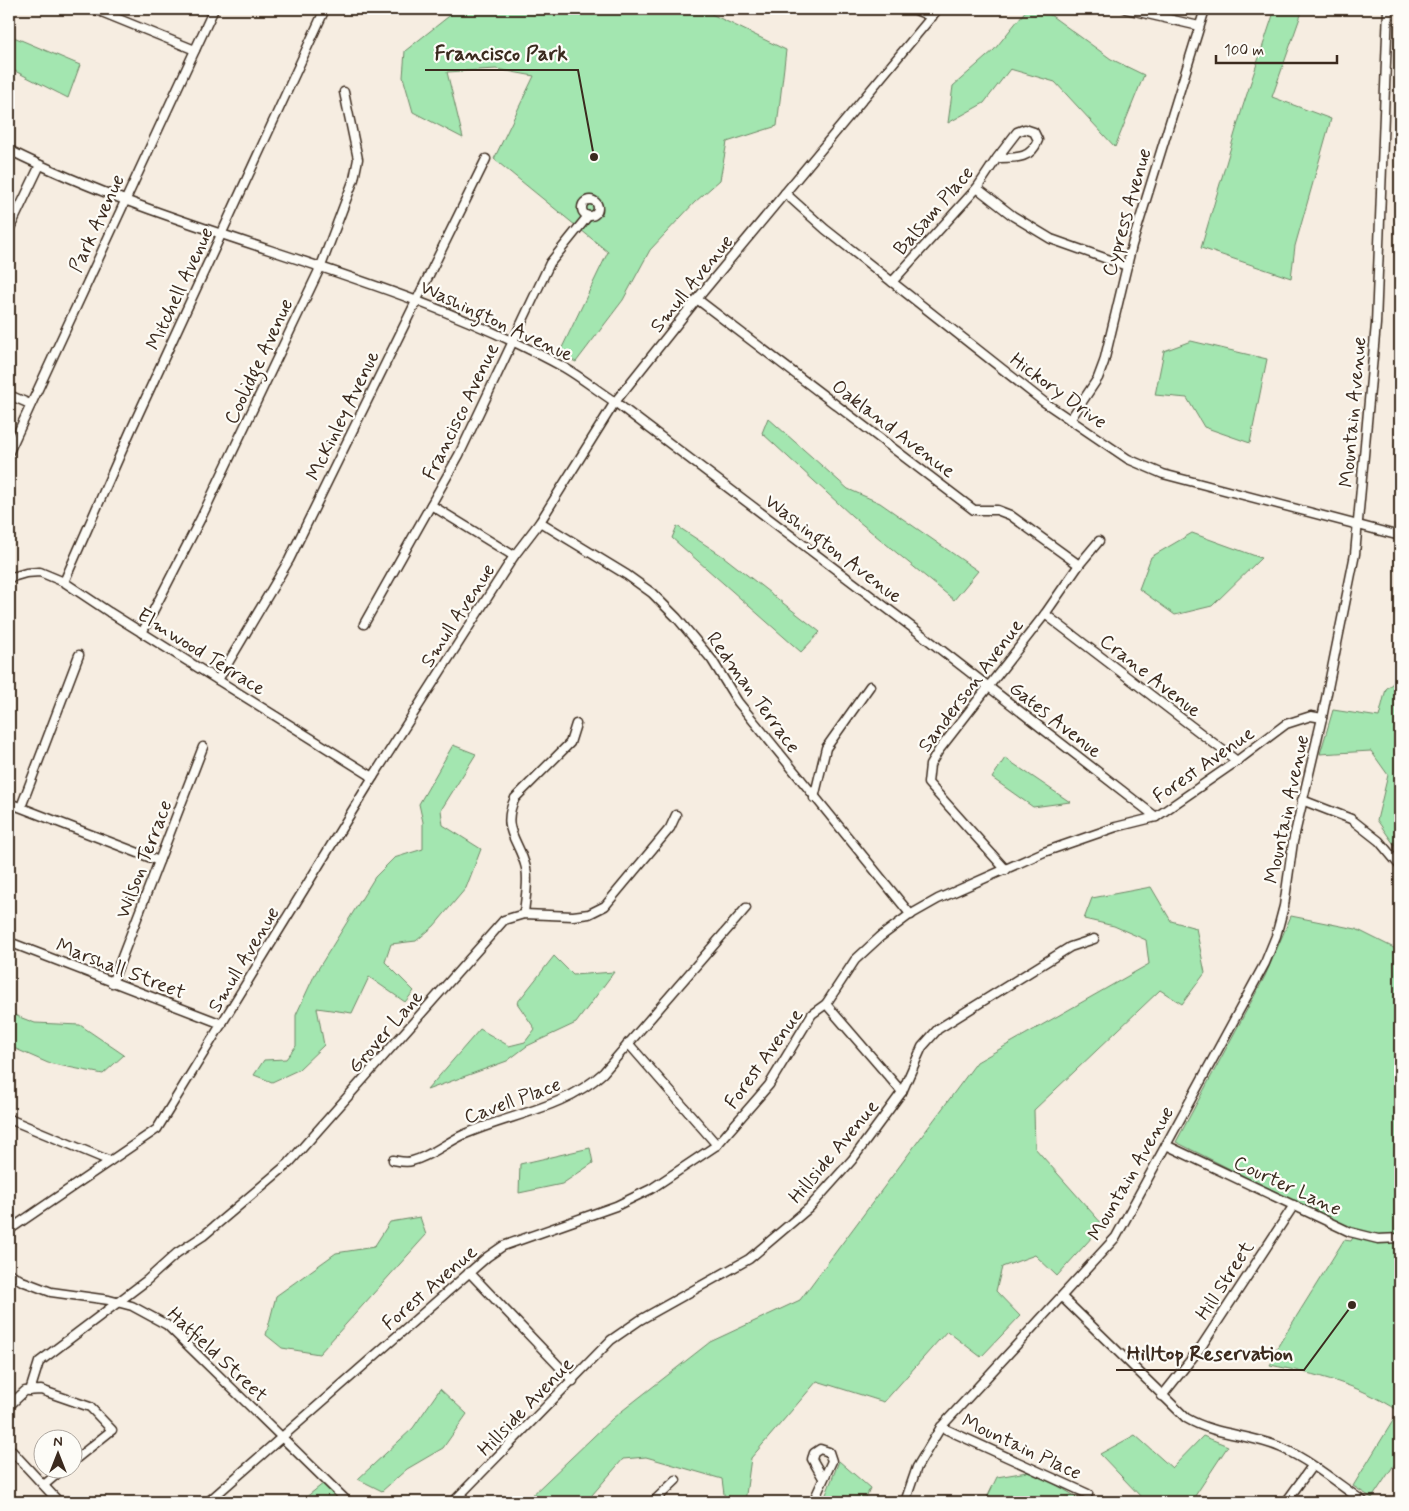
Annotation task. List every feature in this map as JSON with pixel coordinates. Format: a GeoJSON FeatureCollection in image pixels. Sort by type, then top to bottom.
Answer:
{"type":"FeatureCollection","features":[{"type":"Feature","properties":{"kind":"street"},"geometry":{"type":"LineString","coordinates":[[94,9],[195,50]]}},
{"type":"Feature","properties":{"kind":"street","name":"Park Avenue"},"geometry":{"type":"LineString","coordinates":[[9,452],[214,9]]}},
{"type":"Feature","properties":{"kind":"street","name":"Mitchell Avenue"},"geometry":{"type":"LineString","coordinates":[[64,582],[131,430],[325,9]]}},
{"type":"Feature","properties":{"kind":"street"},"geometry":{"type":"LineString","coordinates":[[913,9],[932,16]]}},
{"type":"Feature","properties":{"kind":"street","name":"Smull Avenue"},"geometry":{"type":"LineString","coordinates":[[9,1230],[157,1129],[373,777],[514,556],[540,522],[615,402],[697,299],[938,9]]}},
{"type":"Feature","properties":{"kind":"street"},"geometry":{"type":"LineString","coordinates":[[1126,9],[1200,26]]}},
{"type":"Feature","properties":{"kind":"street","name":"Cypress Avenue"},"geometry":{"type":"LineString","coordinates":[[1070,420],[1098,378],[1127,266],[1205,9]]}},
{"type":"Feature","properties":{"kind":"street","name":"Mountain Avenue"},"geometry":{"type":"LineString","coordinates":[[905,1502],[917,1467],[942,1427],[1116,1237],[1271,950],[1284,906],[1291,850],[1322,718],[1348,592],[1358,526],[1376,324],[1388,9]]}},
{"type":"Feature","properties":{"kind":"street","name":"Coolidge Avenue"},"geometry":{"type":"LineString","coordinates":[[142,633],[201,518],[321,266],[354,179],[358,159],[344,92]]}},
{"type":"Feature","properties":{"kind":"street","name":"Balsam Place"},"geometry":{"type":"LineString","coordinates":[[892,282],[977,188],[998,158],[1017,132],[1025,129],[1034,132],[1038,140],[1034,151],[1024,157],[998,158]]}},
{"type":"Feature","properties":{"kind":"street","name":"Washington Avenue"},"geometry":{"type":"LineString","coordinates":[[9,150],[124,200],[388,288],[512,342],[566,369],[615,402],[913,628]]}},
{"type":"Feature","properties":{"kind":"street","name":"McKinley Avenue"},"geometry":{"type":"LineString","coordinates":[[218,680],[289,560],[486,159]]}},
{"type":"Feature","properties":{"kind":"street"},"geometry":{"type":"LineString","coordinates":[[9,230],[40,165]]}},
{"type":"Feature","properties":{"kind":"street"},"geometry":{"type":"LineString","coordinates":[[977,188],[1013,216],[1051,239],[1127,266]]}},
{"type":"Feature","properties":{"kind":"street","name":"Hickory Drive"},"geometry":{"type":"LineString","coordinates":[[785,193],[825,229],[1044,402],[1128,460],[1163,474],[1400,536]]}},
{"type":"Feature","properties":{"kind":"street","name":"Francisco Avenue"},"geometry":{"type":"LineString","coordinates":[[364,624],[459,455],[550,263],[588,216]]}},
{"type":"Feature","properties":{"kind":"street","name":"Oakland Avenue"},"geometry":{"type":"LineString","coordinates":[[697,299],[974,510],[997,510],[1010,515],[1078,565]]}},
{"type":"Feature","properties":{"kind":"street"},"geometry":{"type":"LineString","coordinates":[[9,395],[30,404]]}},
{"type":"Feature","properties":{"kind":"street"},"geometry":{"type":"LineString","coordinates":[[431,505],[514,556]]}},
{"type":"Feature","properties":{"kind":"street","name":"Redman Terrace"},"geometry":{"type":"LineString","coordinates":[[540,522],[627,575],[652,593],[677,618],[712,660],[738,702],[814,798],[911,915]]}},
{"type":"Feature","properties":{"kind":"street","name":"Sanderson Avenue"},"geometry":{"type":"LineString","coordinates":[[1006,870],[928,783],[930,765],[987,686],[1045,614],[1078,565],[1099,541]]}},
{"type":"Feature","properties":{"kind":"street","name":"Elmwood Terrace"},"geometry":{"type":"LineString","coordinates":[[9,578],[26,573],[40,572],[64,582],[142,633],[373,777]]}},
{"type":"Feature","properties":{"kind":"street","name":"Crane Avenue"},"geometry":{"type":"LineString","coordinates":[[1045,614],[1237,762]]}},
{"type":"Feature","properties":{"kind":"street","name":"Gates Avenue"},"geometry":{"type":"LineString","coordinates":[[913,628],[1156,816]]}},
{"type":"Feature","properties":{"kind":"street"},"geometry":{"type":"LineString","coordinates":[[21,807],[78,655]]}},
{"type":"Feature","properties":{"kind":"street"},"geometry":{"type":"LineString","coordinates":[[814,798],[826,748],[870,686]]}},
{"type":"Feature","properties":{"kind":"street","name":"Forest Avenue"},"geometry":{"type":"LineString","coordinates":[[208,1502],[486,1257],[503,1246],[581,1220],[651,1189],[718,1145],[769,1085],[812,1014],[826,1004],[855,960],[880,937],[911,915],[938,899],[1044,852],[1116,827],[1156,816],[1237,762],[1286,724],[1311,716],[1322,718]]}},
{"type":"Feature","properties":{"kind":"street"},"geometry":{"type":"LineString","coordinates":[[524,914],[527,886],[526,867],[510,831],[511,808],[515,798],[570,743],[576,724]]}},
{"type":"Feature","properties":{"kind":"street","name":"Wilson Terrace"},"geometry":{"type":"LineString","coordinates":[[112,982],[203,747]]}},
{"type":"Feature","properties":{"kind":"street"},"geometry":{"type":"LineString","coordinates":[[1302,800],[1351,818],[1379,841],[1400,866]]}},
{"type":"Feature","properties":{"kind":"street"},"geometry":{"type":"LineString","coordinates":[[9,803],[159,861]]}},
{"type":"Feature","properties":{"kind":"street","name":"Grover Lane"},"geometry":{"type":"LineString","coordinates":[[30,1391],[39,1362],[119,1302],[289,1163],[495,928],[504,920],[524,914],[574,916],[589,914],[605,906],[670,828],[676,815]]}},
{"type":"Feature","properties":{"kind":"street","name":"Cavell Place"},"geometry":{"type":"LineString","coordinates":[[393,1160],[410,1162],[428,1156],[450,1142],[474,1131],[571,1096],[596,1079],[746,908]]}},
{"type":"Feature","properties":{"kind":"street","name":"Hillside Avenue"},"geometry":{"type":"LineString","coordinates":[[453,1502],[611,1340],[640,1320],[748,1259],[779,1236],[809,1208],[852,1160],[902,1092],[922,1047],[938,1029],[1070,947],[1094,939]]}},
{"type":"Feature","properties":{"kind":"street","name":"Marshall Street"},"geometry":{"type":"LineString","coordinates":[[9,942],[222,1024]]}},
{"type":"Feature","properties":{"kind":"street"},"geometry":{"type":"LineString","coordinates":[[826,1004],[902,1092]]}},
{"type":"Feature","properties":{"kind":"street"},"geometry":{"type":"LineString","coordinates":[[628,1043],[718,1145]]}},
{"type":"Feature","properties":{"kind":"street"},"geometry":{"type":"LineString","coordinates":[[9,1119],[110,1161]]}},
{"type":"Feature","properties":{"kind":"street","name":"Courter Lane"},"geometry":{"type":"LineString","coordinates":[[1166,1145],[1359,1235],[1378,1239],[1400,1238]]}},
{"type":"Feature","properties":{"kind":"street","name":"Hill Street"},"geometry":{"type":"LineString","coordinates":[[1162,1396],[1201,1347],[1294,1204]]}},
{"type":"Feature","properties":{"kind":"street"},"geometry":{"type":"LineString","coordinates":[[469,1272],[573,1381]]}},
{"type":"Feature","properties":{"kind":"street","name":"Hatfield Street"},"geometry":{"type":"LineString","coordinates":[[9,1273],[22,1281],[51,1292],[119,1302],[156,1318],[178,1333],[348,1502]]}},
{"type":"Feature","properties":{"kind":"street"},"geometry":{"type":"LineString","coordinates":[[1062,1297],[1180,1413],[1201,1426],[1283,1448],[1364,1502]]}},
{"type":"Feature","properties":{"kind":"street"},"geometry":{"type":"LineString","coordinates":[[9,1406],[25,1391],[30,1391],[49,1392],[90,1407],[112,1430],[82,1454]]}},
{"type":"Feature","properties":{"kind":"street","name":"Mountain Place"},"geometry":{"type":"LineString","coordinates":[[942,1427],[1088,1494]]}},
{"type":"Feature","properties":{"kind":"street"},"geometry":{"type":"LineString","coordinates":[[10,1451],[59,1502]]}},
{"type":"Feature","properties":{"kind":"street"},"geometry":{"type":"LineString","coordinates":[[1286,1502],[1312,1466]]}},
{"type":"Feature","properties":{"kind":"street"},"geometry":{"type":"LineString","coordinates":[[44,1485],[52,1478]]}},
{"type":"Feature","properties":{"kind":"street"},"geometry":{"type":"LineString","coordinates":[[813,1502],[823,1478]]}},
{"type":"Feature","properties":{"kind":"street"},"geometry":{"type":"LineString","coordinates":[[653,1502],[676,1480]]}},
{"type":"Feature","properties":{"kind":"green space"},"geometry":{"type":"Polygon","coordinates":[[[458,9],[701,9],[786,50],[777,126],[727,142],[720,180],[695,202],[650,250],[623,300],[576,362],[559,354],[608,252],[494,159],[534,76],[496,69],[447,72],[463,138],[413,112],[403,77],[405,51],[458,9]]]}},
{"type":"Feature","properties":{"kind":"green space"},"geometry":{"type":"Polygon","coordinates":[[[1027,9],[1042,9],[1111,59],[1144,75],[1115,147],[1055,82],[1010,69],[984,103],[948,123],[953,86],[994,50],[1027,9]]]}},
{"type":"Feature","properties":{"kind":"green space"},"geometry":{"type":"Polygon","coordinates":[[[1275,9],[1303,9],[1272,97],[1331,119],[1295,246],[1291,278],[1201,248],[1243,106],[1275,9]]]}},
{"type":"Feature","properties":{"kind":"green space"},"geometry":{"type":"Polygon","coordinates":[[[9,35],[80,65],[68,98],[9,68],[9,35]]]}},
{"type":"Feature","properties":{"kind":"green space"},"geometry":{"type":"Polygon","coordinates":[[[1191,341],[1267,359],[1250,443],[1204,427],[1187,398],[1155,395],[1164,351],[1191,341]]]}},
{"type":"Feature","properties":{"kind":"green space"},"geometry":{"type":"Polygon","coordinates":[[[768,418],[848,489],[880,503],[978,571],[954,600],[852,516],[762,433],[768,418]]]}},
{"type":"Feature","properties":{"kind":"green space"},"geometry":{"type":"Polygon","coordinates":[[[677,526],[724,557],[820,632],[801,652],[672,538],[677,526]]]}},
{"type":"Feature","properties":{"kind":"green space"},"geometry":{"type":"Polygon","coordinates":[[[1192,533],[1261,558],[1212,606],[1175,615],[1139,589],[1151,557],[1192,533]]]}},
{"type":"Feature","properties":{"kind":"green space"},"geometry":{"type":"Polygon","coordinates":[[[1400,677],[1400,853],[1377,820],[1388,775],[1371,751],[1320,754],[1333,710],[1379,717],[1386,689],[1400,677]]]}},
{"type":"Feature","properties":{"kind":"green space"},"geometry":{"type":"Polygon","coordinates":[[[453,745],[476,754],[441,810],[443,825],[481,849],[466,888],[434,926],[416,941],[391,944],[385,962],[414,991],[405,1002],[369,977],[352,1013],[317,1008],[324,1045],[298,1070],[272,1082],[254,1075],[264,1060],[286,1059],[296,1046],[296,1015],[315,974],[375,877],[394,858],[423,849],[423,822],[419,804],[453,745]]]}},
{"type":"Feature","properties":{"kind":"green space"},"geometry":{"type":"Polygon","coordinates":[[[1005,758],[1070,802],[1033,807],[992,778],[1005,758]]]}},
{"type":"Feature","properties":{"kind":"green space"},"geometry":{"type":"Polygon","coordinates":[[[1151,887],[1171,921],[1196,928],[1205,973],[1182,1004],[1160,990],[1034,1110],[1035,1148],[1103,1225],[1057,1276],[1035,1255],[1002,1267],[996,1291],[1020,1316],[981,1357],[947,1331],[884,1402],[817,1381],[751,1458],[745,1502],[725,1502],[722,1479],[646,1457],[623,1459],[586,1502],[525,1502],[613,1418],[710,1342],[800,1300],[977,1062],[1149,964],[1146,940],[1114,926],[1084,919],[1092,898],[1151,887]]]}},
{"type":"Feature","properties":{"kind":"green space"},"geometry":{"type":"Polygon","coordinates":[[[1291,916],[1356,929],[1400,951],[1400,1456],[1372,1498],[1353,1486],[1399,1411],[1353,1387],[1304,1372],[1270,1365],[1273,1360],[1270,1359],[1344,1240],[1351,1241],[1356,1232],[1176,1142],[1265,976],[1291,916]]]}},
{"type":"Feature","properties":{"kind":"green space"},"geometry":{"type":"Polygon","coordinates":[[[554,956],[573,975],[614,972],[576,1023],[527,1046],[507,1061],[427,1090],[480,1029],[509,1046],[525,1042],[535,1029],[517,1003],[554,956]]]}},
{"type":"Feature","properties":{"kind":"green space"},"geometry":{"type":"Polygon","coordinates":[[[9,1013],[35,1023],[80,1025],[124,1055],[103,1074],[48,1063],[9,1046],[9,1013]]]}},
{"type":"Feature","properties":{"kind":"green space"},"geometry":{"type":"Polygon","coordinates":[[[590,1148],[593,1163],[562,1184],[519,1193],[520,1164],[590,1148]]]}},
{"type":"Feature","properties":{"kind":"green space"},"geometry":{"type":"Polygon","coordinates":[[[420,1217],[426,1235],[319,1354],[282,1348],[266,1335],[276,1296],[336,1253],[374,1247],[390,1222],[420,1217]]]}},
{"type":"Feature","properties":{"kind":"green space"},"geometry":{"type":"Polygon","coordinates":[[[440,1389],[467,1414],[443,1448],[407,1469],[382,1491],[358,1479],[413,1428],[440,1389]]]}},
{"type":"Feature","properties":{"kind":"green space"},"geometry":{"type":"Polygon","coordinates":[[[1135,1435],[1172,1468],[1203,1436],[1228,1446],[1191,1502],[1140,1502],[1143,1499],[1100,1454],[1135,1435]]]}},
{"type":"Feature","properties":{"kind":"green space"},"geometry":{"type":"Polygon","coordinates":[[[839,1461],[870,1488],[864,1502],[823,1502],[839,1461]]]}},
{"type":"Feature","properties":{"kind":"green space"},"geometry":{"type":"Polygon","coordinates":[[[1033,1471],[1087,1502],[985,1502],[997,1477],[1033,1471]]]}},
{"type":"Feature","properties":{"kind":"green space"},"geometry":{"type":"Polygon","coordinates":[[[324,1483],[342,1500],[339,1502],[300,1502],[324,1483]]]}},
{"type":"Feature","properties":{"kind":"place","name":"Francisco Park"},"geometry":{"type":"Point","coordinates":[594,157]}},
{"type":"Feature","properties":{"kind":"place","name":"Hilltop Reservation"},"geometry":{"type":"Point","coordinates":[1352,1305]}}]}
